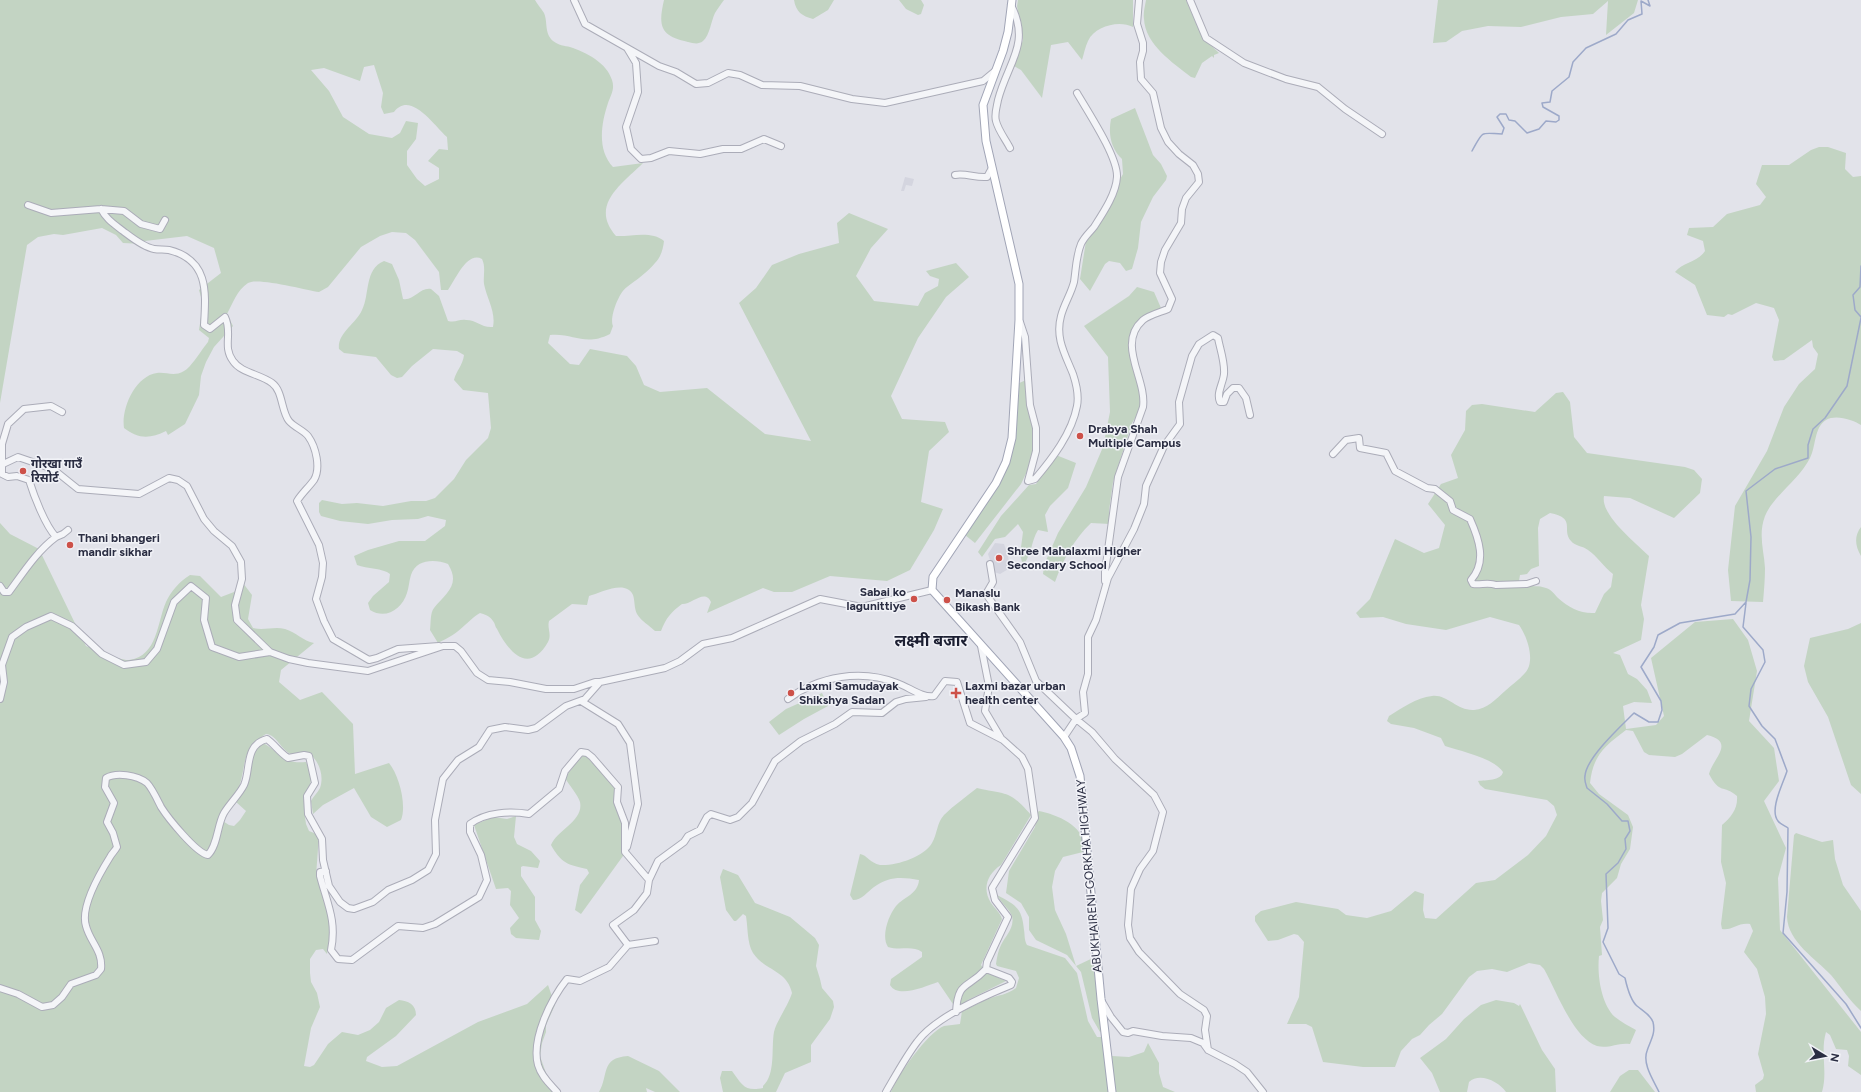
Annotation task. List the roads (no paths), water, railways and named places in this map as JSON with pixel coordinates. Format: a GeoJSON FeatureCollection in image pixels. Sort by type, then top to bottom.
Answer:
{"type":"FeatureCollection","features":[{"type":"Feature","properties":{"kind":"main road"},"geometry":{"type":"LineString","coordinates":[[932,590],[933,577],[982,505],[1006,462],[1012,438],[1019,320],[1017,271],[986,142],[983,105],[1008,32],[1012,2]]}},
{"type":"Feature","properties":{"kind":"main road","name":"ABUKHAIRENI-GORKHA HIGHWAY"},"geometry":{"type":"LineString","coordinates":[[932,590],[981,646],[1064,736],[1071,748],[1080,776],[1101,999],[1112,1092]]}},
{"type":"Feature","properties":{"kind":"street"},"geometry":{"type":"LineString","coordinates":[[574,0],[585,24],[696,84],[708,83],[728,73],[740,75],[762,85],[800,86],[852,99],[884,103],[982,81],[995,72]]}},
{"type":"Feature","properties":{"kind":"street"},"geometry":{"type":"LineString","coordinates":[[1106,585],[1105,572],[1118,477],[1141,413],[1144,396],[1132,354],[1132,335],[1143,320],[1168,309],[1172,299],[1160,273],[1161,262],[1165,250],[1181,223],[1182,210],[1186,198],[1199,182],[1198,174],[1192,165],[1168,142],[1161,128],[1153,93],[1142,79],[1140,62],[1143,51],[1143,43],[1137,24],[1139,0]]}},
{"type":"Feature","properties":{"kind":"street"},"geometry":{"type":"LineString","coordinates":[[1190,0],[1206,38],[1244,63],[1286,79],[1318,87],[1345,109],[1382,134]]}},
{"type":"Feature","properties":{"kind":"street"},"geometry":{"type":"LineString","coordinates":[[1010,148],[996,121],[996,110],[1003,81],[1018,51],[1020,39],[1018,19],[1012,2]]}},
{"type":"Feature","properties":{"kind":"street"},"geometry":{"type":"LineString","coordinates":[[627,48],[636,63],[638,92],[626,127],[631,149],[641,159],[651,158],[669,151],[700,154],[723,149],[741,149],[764,139],[781,146]]}},
{"type":"Feature","properties":{"kind":"street"},"geometry":{"type":"LineString","coordinates":[[1019,320],[1025,337],[1030,405],[1036,428],[1036,451],[1028,481],[1035,479],[1048,464],[1064,438],[1077,406],[1078,397],[1073,374],[1059,340],[1060,318],[1074,283],[1076,261],[1082,242],[1094,226],[1109,201],[1117,179],[1116,168],[1112,155],[1077,93]]}},
{"type":"Feature","properties":{"kind":"street"},"geometry":{"type":"LineString","coordinates":[[955,175],[965,174],[977,177],[986,177],[992,168]]}},
{"type":"Feature","properties":{"kind":"street"},"geometry":{"type":"LineString","coordinates":[[28,205],[51,213],[101,209],[124,211],[141,224],[160,229],[165,220]]}},
{"type":"Feature","properties":{"kind":"street"},"geometry":{"type":"LineString","coordinates":[[101,209],[105,217],[132,238],[152,249],[169,250],[185,257],[198,267],[204,280],[206,295],[204,325],[210,329],[225,317],[230,327],[227,345],[233,361],[244,370],[260,376],[273,384],[288,421],[308,436],[314,448],[318,465],[314,479],[297,501],[319,545],[323,563],[322,577],[316,599],[333,639],[369,660],[378,658],[398,649],[455,646],[462,651],[477,673],[488,680],[510,682],[546,689],[574,689],[595,682],[665,668],[680,662],[703,644],[732,638],[820,599],[862,607],[932,590]]}},
{"type":"Feature","properties":{"kind":"street"},"geometry":{"type":"LineString","coordinates":[[1064,736],[1076,719],[1085,713],[1083,692],[1088,674],[1088,637],[1096,620],[1106,585],[1134,529],[1144,504],[1146,486],[1164,446],[1180,424],[1179,402],[1192,356],[1199,344],[1213,335],[1218,338],[1223,362],[1224,374],[1218,397],[1220,402],[1224,402],[1227,394],[1233,388],[1239,388],[1246,398],[1250,415]]}},
{"type":"Feature","properties":{"kind":"street"},"geometry":{"type":"LineString","coordinates":[[56,537],[45,521],[40,507],[34,498],[29,480],[17,476],[8,477],[2,474],[2,444],[8,424],[24,409],[51,406],[62,412]]}},
{"type":"Feature","properties":{"kind":"street"},"geometry":{"type":"LineString","coordinates":[[1334,454],[1346,440],[1359,438],[1360,448],[1386,454],[1395,471],[1427,488],[1435,489],[1450,501],[1453,510],[1470,519],[1479,542],[1480,559],[1478,572],[1471,580],[1473,584],[1528,584],[1536,581]]}},
{"type":"Feature","properties":{"kind":"street"},"geometry":{"type":"LineString","coordinates":[[1,466],[18,457],[53,470],[78,489],[99,492],[139,494],[169,478],[178,480],[187,486],[204,519],[214,531],[232,546],[241,562],[242,579],[235,605],[237,620],[270,652]]}},
{"type":"Feature","properties":{"kind":"street"},"geometry":{"type":"LineString","coordinates":[[0,586],[4,592],[9,592],[18,577],[45,546],[68,530]]}},
{"type":"Feature","properties":{"kind":"street"},"geometry":{"type":"LineString","coordinates":[[990,564],[993,582],[986,594],[1020,642],[1036,681],[1092,732],[1115,759],[1154,795],[1163,812],[1153,851],[1140,869],[1131,889],[1128,918],[1130,938],[1139,952],[1180,994],[1204,1010],[1207,1016],[1205,1030],[1208,1050]]}},
{"type":"Feature","properties":{"kind":"street"},"geometry":{"type":"LineString","coordinates":[[0,699],[4,682],[2,665],[12,638],[26,627],[51,616],[72,626],[102,654],[124,665],[146,662],[157,649],[174,602],[191,586],[206,598],[204,620],[212,647],[240,656],[270,652],[296,660],[368,671],[443,646]]}},
{"type":"Feature","properties":{"kind":"street"},"geometry":{"type":"LineString","coordinates":[[981,646],[989,686],[984,711],[1003,740]]}},
{"type":"Feature","properties":{"kind":"street"},"geometry":{"type":"LineString","coordinates":[[788,699],[800,690],[833,679],[849,676],[870,675],[897,683],[928,697]]}},
{"type":"Feature","properties":{"kind":"street"},"geometry":{"type":"LineString","coordinates":[[628,945],[613,925],[634,910],[647,894],[649,880],[658,861],[684,842],[688,836],[700,830],[707,817],[711,814],[730,820],[744,813],[752,803],[775,761],[800,741],[835,724],[852,712],[882,713],[896,702],[906,699],[934,696],[945,681],[957,682],[970,723],[1003,740],[1022,757],[1028,769],[1035,818],[992,888],[995,900],[1008,917],[987,962],[986,969],[978,978],[960,988],[957,998],[956,1012]]}},
{"type":"Feature","properties":{"kind":"street"},"geometry":{"type":"LineString","coordinates":[[0,988],[18,994],[42,1007],[53,1005],[62,997],[71,984],[96,975],[101,969],[99,952],[88,932],[84,916],[88,900],[109,858],[117,847],[113,833],[107,822],[114,808],[114,803],[105,787],[106,778],[113,774],[131,777],[147,783],[162,808],[184,836],[198,852],[208,856],[216,840],[224,812],[245,783],[252,752],[259,742],[267,739],[273,743],[277,750],[288,758],[304,755],[309,756],[315,783],[307,796],[308,814],[322,839],[322,856],[329,886],[340,902],[348,908],[354,909],[373,902],[388,890],[421,875],[432,864],[436,854],[434,829],[436,811],[443,779],[462,756],[478,747],[490,730],[505,727],[531,729],[566,706],[585,699],[600,682]]}},
{"type":"Feature","properties":{"kind":"street"},"geometry":{"type":"LineString","coordinates":[[581,701],[618,724],[630,743],[638,804],[625,852]]}},
{"type":"Feature","properties":{"kind":"street"},"geometry":{"type":"LineString","coordinates":[[326,871],[320,872],[320,876],[334,934],[331,950],[338,959],[352,960],[398,926],[423,928],[435,924],[479,897],[487,880],[480,855],[470,832],[470,824],[478,818],[488,815],[519,813],[529,814],[559,789],[565,771],[581,752],[587,753],[592,757],[618,787],[617,802],[626,823],[625,852],[649,880]]}},
{"type":"Feature","properties":{"kind":"street"},"geometry":{"type":"LineString","coordinates":[[557,1092],[545,1079],[538,1064],[539,1034],[554,996],[567,979],[580,981],[609,967],[628,945],[655,941]]}},
{"type":"Feature","properties":{"kind":"street"},"geometry":{"type":"LineString","coordinates":[[886,1092],[917,1041],[931,1028],[976,1000],[1010,985],[1012,982],[1009,978],[986,969]]}},
{"type":"Feature","properties":{"kind":"street"},"geometry":{"type":"LineString","coordinates":[[1101,999],[1111,1017],[1123,1032],[1128,1033],[1133,1030],[1162,1036],[1190,1038],[1203,1043],[1208,1050],[1247,1072],[1263,1092]]}},
{"type":"Feature","properties":{"kind":"waterway"},"geometry":{"type":"LineString","coordinates":[[1472,151],[1483,134],[1502,134],[1504,128],[1497,117],[1500,114],[1506,114],[1509,120],[1515,121],[1527,133],[1539,129],[1546,121],[1556,122],[1559,120],[1559,116],[1543,107],[1542,103],[1550,102],[1552,91],[1569,77],[1573,62],[1586,48],[1616,34],[1628,20],[1642,14],[1641,1],[1650,6],[1648,0]]}},
{"type":"Feature","properties":{"kind":"waterway"},"geometry":{"type":"LineString","coordinates":[[1861,266],[1860,287],[1853,295],[1855,310],[1861,317]]}},
{"type":"Feature","properties":{"kind":"waterway"},"geometry":{"type":"LineString","coordinates":[[1659,1092],[1649,1072],[1646,1061],[1647,1051],[1653,1034],[1654,1026],[1652,1019],[1632,1000],[1625,978],[1619,974],[1603,942],[1608,928],[1606,874],[1618,863],[1626,849],[1625,839],[1630,831],[1628,821],[1622,821],[1607,804],[1587,788],[1585,776],[1591,760],[1613,734],[1634,713],[1649,722],[1658,722],[1662,710],[1661,701],[1641,667],[1654,647],[1658,635],[1680,623],[1735,614],[1746,602],[1750,580],[1751,537],[1746,491],[1775,469],[1808,458],[1808,445],[1813,429],[1825,418],[1847,386],[1861,318]]}},
{"type":"Feature","properties":{"kind":"waterway"},"geometry":{"type":"LineString","coordinates":[[1746,603],[1743,627],[1763,650],[1765,662],[1751,689],[1749,706],[1762,726],[1775,739],[1787,771],[1775,810],[1778,821],[1788,828],[1787,892],[1783,933],[1846,1004],[1861,1028]]}},
{"type":"Feature","properties":{"kind":"place","name":"Drabya Shah Multiple Campus"},"geometry":{"type":"Point","coordinates":[1080,436]}},
{"type":"Feature","properties":{"kind":"place","name":"गोरखा गाउँ रिसोर्ट"},"geometry":{"type":"Point","coordinates":[23,471]}},
{"type":"Feature","properties":{"kind":"place","name":"Thani bhangeri mandir sikhar"},"geometry":{"type":"Point","coordinates":[70,545]}},
{"type":"Feature","properties":{"kind":"place","name":"Shree Mahalaxmi Higher Secondary School"},"geometry":{"type":"Point","coordinates":[999,558]}},
{"type":"Feature","properties":{"kind":"place","name":"Sabai ko lagunittiye"},"geometry":{"type":"Point","coordinates":[914,599]}},
{"type":"Feature","properties":{"kind":"place","name":"Manaslu Bikash Bank"},"geometry":{"type":"Point","coordinates":[947,600]}},
{"type":"Feature","properties":{"kind":"place","name":"Laxmi Samudayak Shikshya Sadan"},"geometry":{"type":"Point","coordinates":[791,693]}},
{"type":"Feature","properties":{"kind":"place","name":"Laxmi bazar urban health center"},"geometry":{"type":"Point","coordinates":[956,693]}},
{"type":"Feature","properties":{"kind":"district","name":"लक्ष्मी बजार"},"geometry":{"type":"Point","coordinates":[931,640]}}]}
